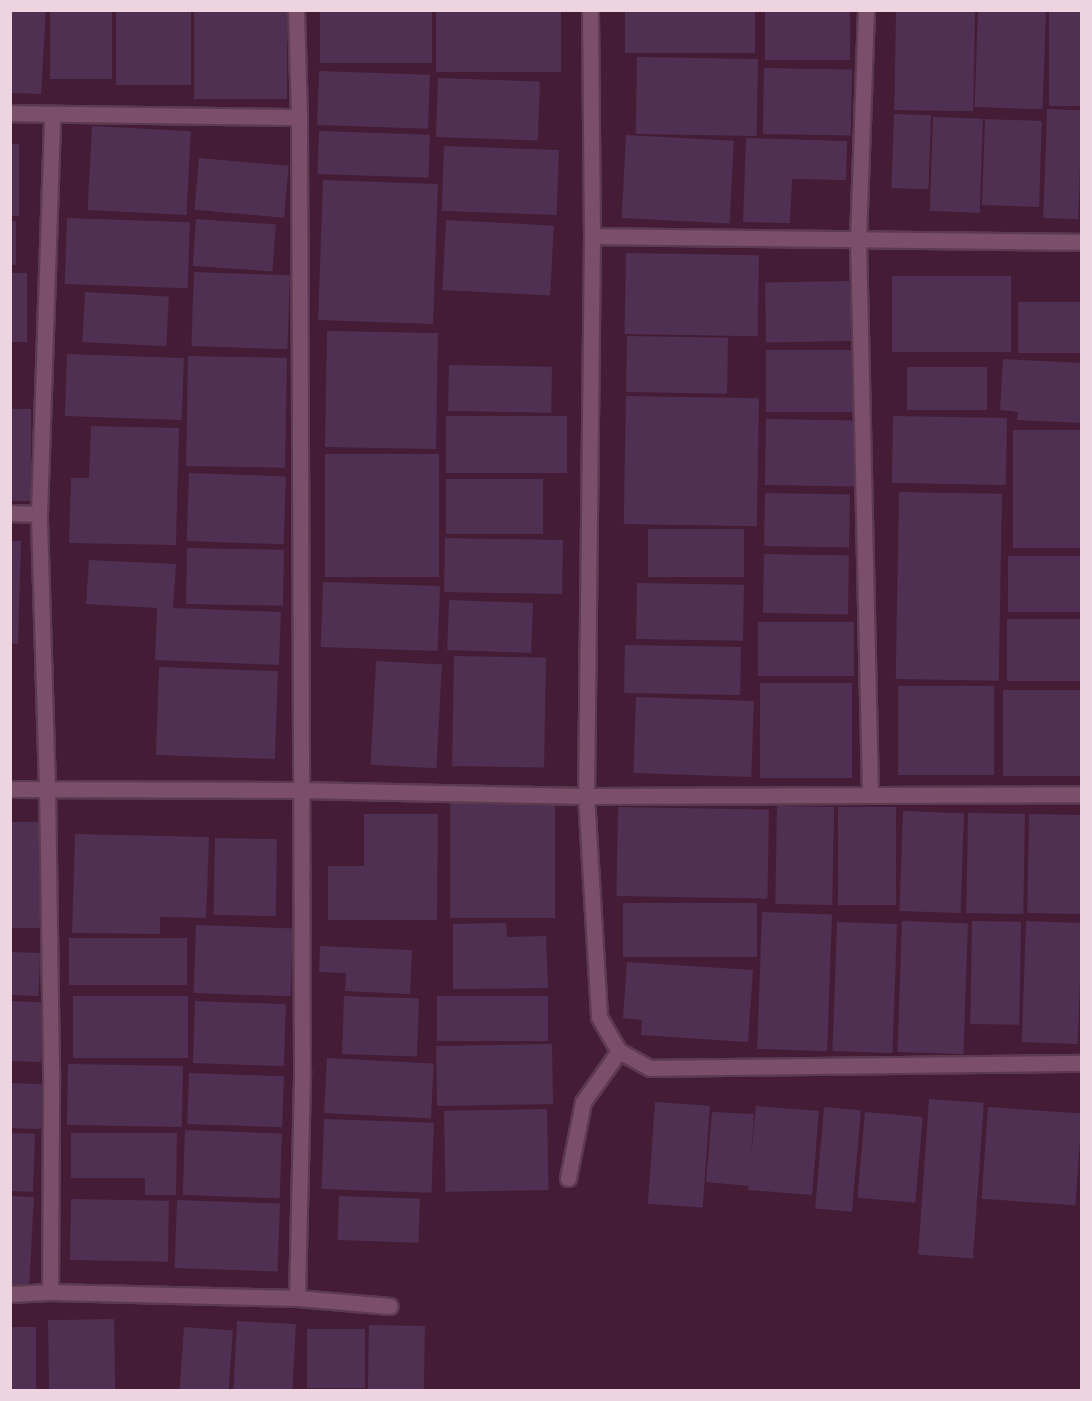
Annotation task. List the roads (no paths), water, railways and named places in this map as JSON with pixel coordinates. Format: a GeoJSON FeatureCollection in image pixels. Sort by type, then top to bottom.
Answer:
{"type":"FeatureCollection","features":[{"type":"Feature","properties":{"kind":"street"},"geometry":{"type":"LineString","coordinates":[[296,10],[299,117],[302,1070],[297,1298]]}},
{"type":"Feature","properties":{"kind":"street"},"geometry":{"type":"LineString","coordinates":[[590,10],[592,236],[586,796],[599,1017],[619,1051],[650,1068],[1082,1063]]}},
{"type":"Feature","properties":{"kind":"street"},"geometry":{"type":"LineString","coordinates":[[866,10],[858,239],[870,794]]}},
{"type":"Feature","properties":{"kind":"street"},"geometry":{"type":"LineString","coordinates":[[10,113],[299,117]]}},
{"type":"Feature","properties":{"kind":"street"},"geometry":{"type":"LineString","coordinates":[[50,1292],[51,1070],[47,789],[39,514],[52,114]]}},
{"type":"Feature","properties":{"kind":"street"},"geometry":{"type":"LineString","coordinates":[[592,236],[1082,242]]}},
{"type":"Feature","properties":{"kind":"street"},"geometry":{"type":"LineString","coordinates":[[10,513],[39,514]]}},
{"type":"Feature","properties":{"kind":"street"},"geometry":{"type":"LineString","coordinates":[[10,789],[301,790],[586,796],[1082,794]]}},
{"type":"Feature","properties":{"kind":"street"},"geometry":{"type":"LineString","coordinates":[[568,1178],[583,1102],[619,1051]]}},
{"type":"Feature","properties":{"kind":"street"},"geometry":{"type":"LineString","coordinates":[[10,1294],[50,1292],[297,1298],[390,1305]]}}]}
